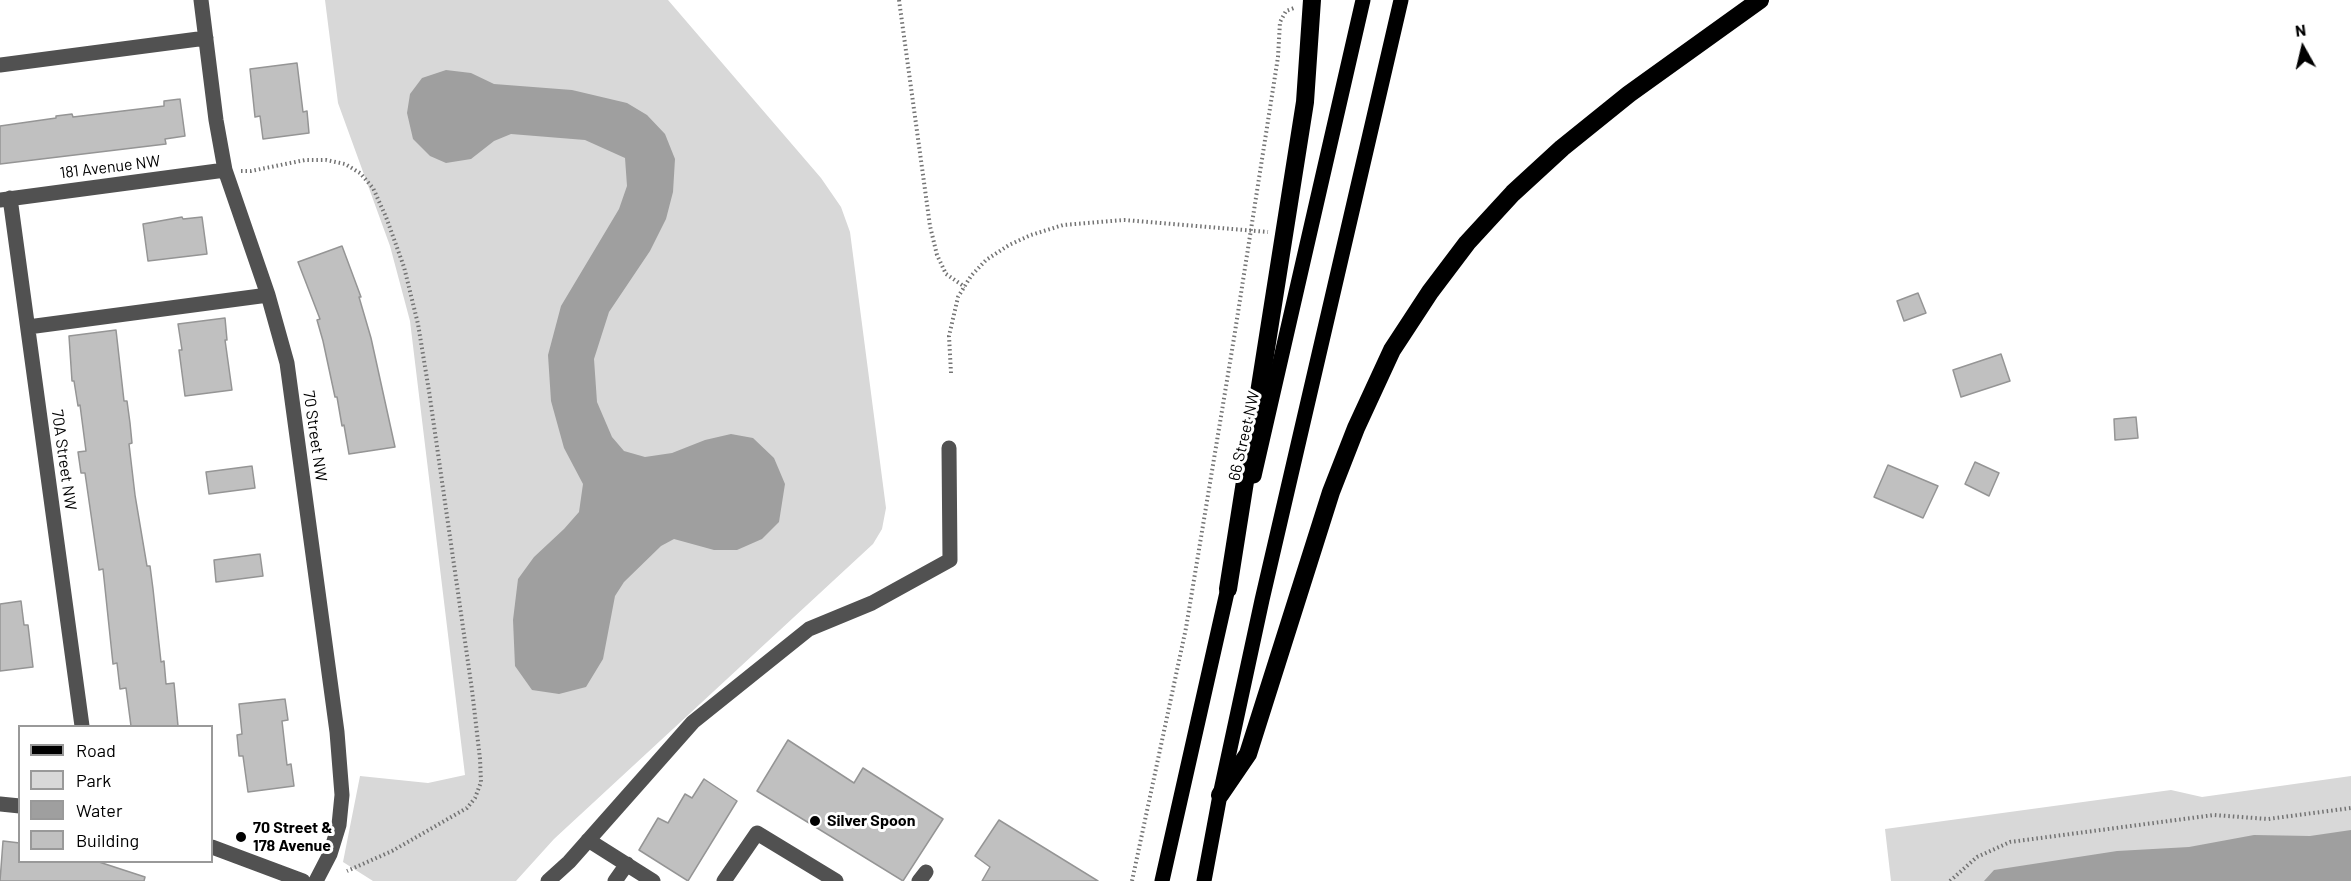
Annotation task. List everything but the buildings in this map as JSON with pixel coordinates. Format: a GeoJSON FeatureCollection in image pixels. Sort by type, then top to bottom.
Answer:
{"type":"FeatureCollection","features":[{"type":"Feature","properties":{"kind":"highway"},"geometry":{"type":"LineString","coordinates":[[1220,795],[1248,754],[1331,492],[1356,428],[1392,350],[1430,292],[1467,243],[1513,194],[1562,148],[1629,94],[1760,0]]}},
{"type":"Feature","properties":{"kind":"highway"},"geometry":{"type":"LineString","coordinates":[[1228,590],[1305,102],[1312,1]]}},
{"type":"Feature","properties":{"kind":"main road","name":"66 Street NW"},"geometry":{"type":"LineString","coordinates":[[1162,881],[1364,0]]}},
{"type":"Feature","properties":{"kind":"main road"},"geometry":{"type":"LineString","coordinates":[[1204,881],[1262,600],[1401,0]]}},
{"type":"Feature","properties":{"kind":"street","name":"70 Street NW"},"geometry":{"type":"LineString","coordinates":[[201,0],[216,120],[225,170],[268,295],[287,363],[341,765],[342,795],[339,825],[330,854],[316,881]]}},
{"type":"Feature","properties":{"kind":"street"},"geometry":{"type":"LineString","coordinates":[[0,65],[206,38]]}},
{"type":"Feature","properties":{"kind":"street","name":"181 Avenue NW"},"geometry":{"type":"LineString","coordinates":[[5,199],[225,170]]}},
{"type":"Feature","properties":{"kind":"street","name":"70A Street NW"},"geometry":{"type":"LineString","coordinates":[[5,199],[28,327],[82,725]]}},
{"type":"Feature","properties":{"kind":"street"},"geometry":{"type":"LineString","coordinates":[[28,327],[268,295]]}},
{"type":"Feature","properties":{"kind":"street"},"geometry":{"type":"LineString","coordinates":[[548,881],[569,862],[693,722],[809,629],[872,603],[950,560],[949,448]]}},
{"type":"Feature","properties":{"kind":"street"},"geometry":{"type":"LineString","coordinates":[[0,804],[18,806]]}},
{"type":"Feature","properties":{"kind":"street"},"geometry":{"type":"LineString","coordinates":[[724,881],[757,833],[836,881]]}},
{"type":"Feature","properties":{"kind":"street"},"geometry":{"type":"LineString","coordinates":[[588,840],[620,875],[653,881]]}},
{"type":"Feature","properties":{"kind":"street"},"geometry":{"type":"LineString","coordinates":[[213,847],[303,881]]}},
{"type":"Feature","properties":{"kind":"street"},"geometry":{"type":"LineString","coordinates":[[559,881],[569,862]]}},
{"type":"Feature","properties":{"kind":"path"},"geometry":{"type":"LineString","coordinates":[[899,0],[930,226],[937,255],[946,274],[965,287]]}},
{"type":"Feature","properties":{"kind":"path"},"geometry":{"type":"LineString","coordinates":[[1132,881],[1184,639],[1278,57],[1280,22],[1286,11],[1312,1]]}},
{"type":"Feature","properties":{"kind":"path"},"geometry":{"type":"LineString","coordinates":[[225,170],[251,171],[305,160],[326,160],[345,164],[360,173],[373,188],[386,217],[404,267],[418,324],[472,690],[481,782],[475,798],[467,808],[392,851],[347,871]]}},
{"type":"Feature","properties":{"kind":"path"},"geometry":{"type":"LineString","coordinates":[[951,373],[949,336],[958,297],[986,260],[1030,235],[1063,225],[1124,220],[1284,233]]}},
{"type":"Feature","properties":{"kind":"path"},"geometry":{"type":"LineString","coordinates":[[1950,881],[1977,857],[2010,842],[2214,815],[2268,819],[2351,808]]}},
{"type":"Feature","properties":{"kind":"green space"},"geometry":{"type":"Polygon","coordinates":[[[325,0],[668,0],[821,178],[841,207],[850,232],[886,508],[882,529],[873,544],[554,839],[516,881],[373,881],[343,862],[360,776],[428,783],[465,775],[410,321],[390,246],[338,103],[325,0]]]}},
{"type":"Feature","properties":{"kind":"green space"},"geometry":{"type":"Polygon","coordinates":[[[2351,776],[2351,881],[1891,881],[1885,829],[2171,790],[2202,797],[2351,776]]]}},
{"type":"Feature","properties":{"kind":"water"},"geometry":{"type":"Polygon","coordinates":[[[446,70],[471,73],[494,84],[572,90],[627,103],[647,115],[665,134],[675,159],[673,192],[666,219],[650,251],[609,312],[594,359],[597,402],[612,437],[624,451],[645,457],[672,453],[705,440],[731,434],[753,438],[774,458],[785,484],[779,522],[762,539],[737,550],[714,550],[674,539],[661,546],[624,582],[615,596],[603,659],[586,687],[559,694],[532,690],[515,666],[513,620],[518,579],[534,557],[579,512],[583,484],[564,448],[551,401],[548,355],[561,306],[619,209],[627,186],[625,158],[585,140],[511,134],[494,141],[471,159],[446,163],[430,156],[413,139],[407,113],[410,94],[422,78],[446,70]]]}},
{"type":"Feature","properties":{"kind":"water"},"geometry":{"type":"Polygon","coordinates":[[[2351,830],[2351,881],[1984,881],[1994,870],[2117,851],[2189,847],[2254,835],[2310,836],[2351,830]]]}},
{"type":"Feature","properties":{"kind":"place","name":"Silver Spoon"},"geometry":{"type":"Point","coordinates":[815,821]}},
{"type":"Feature","properties":{"kind":"place","name":"70 Street & 178 Avenue"},"geometry":{"type":"Point","coordinates":[241,837]}}]}
